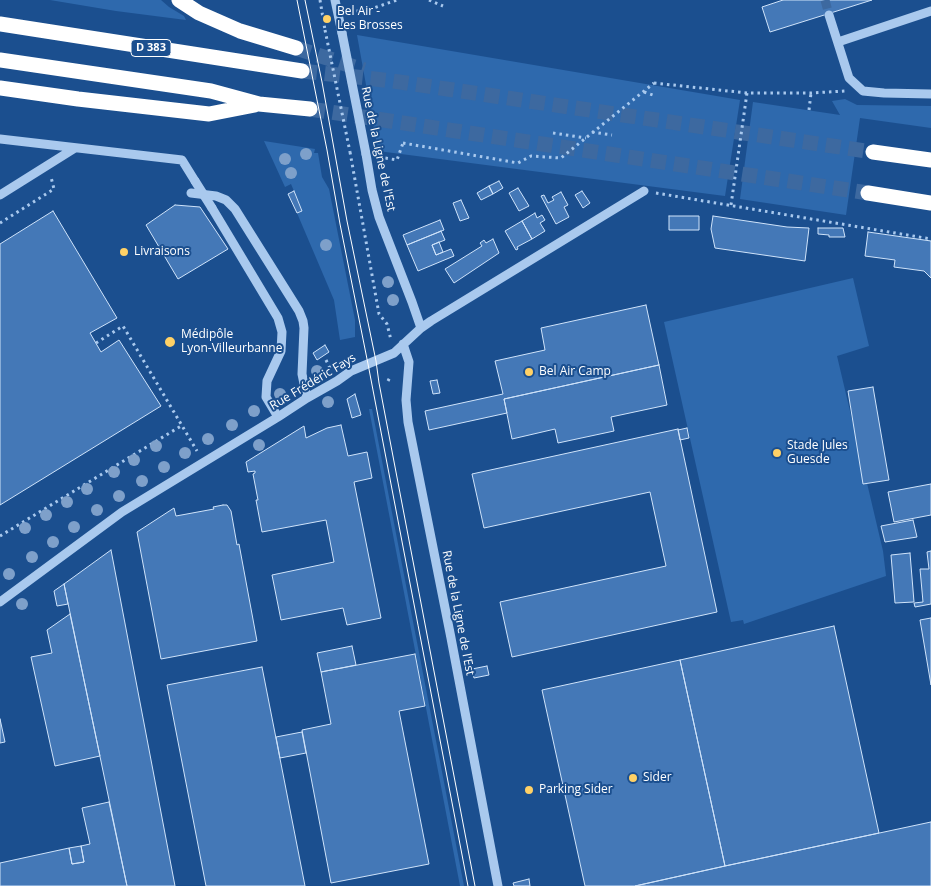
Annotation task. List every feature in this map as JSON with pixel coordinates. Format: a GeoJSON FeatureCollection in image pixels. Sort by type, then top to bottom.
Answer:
{"type":"FeatureCollection","features":[{"type":"Feature","properties":{"kind":"highway"},"geometry":{"type":"LineString","coordinates":[[179,0],[200,13],[240,31],[296,48]]}},
{"type":"Feature","properties":{"kind":"highway","name":"D 383"},"geometry":{"type":"LineString","coordinates":[[0,24],[302,71]]}},
{"type":"Feature","properties":{"kind":"highway"},"geometry":{"type":"LineString","coordinates":[[0,60],[211,91],[259,104],[310,109]]}},
{"type":"Feature","properties":{"kind":"highway"},"geometry":{"type":"LineString","coordinates":[[4,90],[208,114],[259,104]]}},
{"type":"Feature","properties":{"kind":"highway"},"geometry":{"type":"LineString","coordinates":[[874,152],[931,160]]}},
{"type":"Feature","properties":{"kind":"highway"},"geometry":{"type":"LineString","coordinates":[[868,194],[931,204]]}},
{"type":"Feature","properties":{"kind":"street","name":"Rue de la Ligne de l'Est"},"geometry":{"type":"LineString","coordinates":[[335,0],[379,217],[421,328]]}},
{"type":"Feature","properties":{"kind":"street"},"geometry":{"type":"LineString","coordinates":[[838,42],[931,11]]}},
{"type":"Feature","properties":{"kind":"street"},"geometry":{"type":"LineString","coordinates":[[830,15],[849,78],[863,91],[931,94]]}},
{"type":"Feature","properties":{"kind":"street"},"geometry":{"type":"LineString","coordinates":[[0,139],[182,160],[278,318],[282,332],[281,351],[266,381],[266,397],[278,417]]}},
{"type":"Feature","properties":{"kind":"street"},"geometry":{"type":"LineString","coordinates":[[0,196],[75,148]]}},
{"type":"Feature","properties":{"kind":"street","name":"Rue Frédéric Fays"},"geometry":{"type":"LineString","coordinates":[[0,602],[122,512],[351,371],[394,353],[421,328],[644,191]]}},
{"type":"Feature","properties":{"kind":"street"},"geometry":{"type":"LineString","coordinates":[[191,193],[216,196],[226,200],[235,209],[299,311],[304,328],[302,374],[307,398]]}},
{"type":"Feature","properties":{"kind":"street","name":"Rue de la Ligne de l'Est"},"geometry":{"type":"LineString","coordinates":[[403,344],[408,362],[406,400],[408,422],[498,886]]}},
{"type":"Feature","properties":{"kind":"path"},"geometry":{"type":"LineString","coordinates":[[320,0],[379,314],[389,330]]}},
{"type":"Feature","properties":{"kind":"path"},"geometry":{"type":"LineString","coordinates":[[337,10],[365,11],[397,0]]}},
{"type":"Feature","properties":{"kind":"path"},"geometry":{"type":"LineString","coordinates":[[429,0],[444,6]]}},
{"type":"Feature","properties":{"kind":"path"},"geometry":{"type":"LineString","coordinates":[[366,154],[396,160],[403,143],[518,163],[531,156],[561,158],[654,83],[747,93],[863,91]]}},
{"type":"Feature","properties":{"kind":"path"},"geometry":{"type":"LineString","coordinates":[[644,92],[656,96]]}},
{"type":"Feature","properties":{"kind":"path"},"geometry":{"type":"LineString","coordinates":[[731,205],[747,93]]}},
{"type":"Feature","properties":{"kind":"path"},"geometry":{"type":"LineString","coordinates":[[809,110],[810,93]]}},
{"type":"Feature","properties":{"kind":"path"},"geometry":{"type":"LineString","coordinates":[[592,132],[612,136]]}},
{"type":"Feature","properties":{"kind":"path"},"geometry":{"type":"LineString","coordinates":[[553,133],[586,138]]}},
{"type":"Feature","properties":{"kind":"path"},"geometry":{"type":"LineString","coordinates":[[0,223],[54,189],[48,165]]}},
{"type":"Feature","properties":{"kind":"path"},"geometry":{"type":"LineString","coordinates":[[644,191],[931,240]]}},
{"type":"Feature","properties":{"kind":"path"},"geometry":{"type":"LineString","coordinates":[[96,343],[123,326],[204,462]]}},
{"type":"Feature","properties":{"kind":"path"},"geometry":{"type":"LineString","coordinates":[[388,381],[390,377]]}},
{"type":"Feature","properties":{"kind":"path"},"geometry":{"type":"LineString","coordinates":[[0,536],[181,426]]}},
{"type":"Feature","properties":{"kind":"shaded area"},"geometry":{"type":"Polygon","coordinates":[[[50,0],[161,0],[184,16],[186,20],[116,11],[50,0]]]}},
{"type":"Feature","properties":{"kind":"shaded area"},"geometry":{"type":"Polygon","coordinates":[[[357,35],[740,100],[725,196],[378,151],[357,35]]]}},
{"type":"Feature","properties":{"kind":"shaded area"},"geometry":{"type":"Polygon","coordinates":[[[845,99],[857,105],[931,106],[931,128],[860,118],[846,215],[740,199],[753,102],[840,115],[832,101],[845,99]]]}},
{"type":"Feature","properties":{"kind":"shaded area"},"geometry":{"type":"Polygon","coordinates":[[[264,141],[315,149],[314,153],[318,153],[322,177],[329,189],[355,320],[355,337],[340,340],[334,300],[297,213],[302,210],[291,184],[285,187],[264,141]]]}},
{"type":"Feature","properties":{"kind":"shaded area","name":"Stade Jules Guesde"},"geometry":{"type":"Polygon","coordinates":[[[853,278],[869,346],[837,356],[883,551],[886,576],[744,624],[743,620],[731,622],[664,322],[853,278]]]}},
{"type":"Feature","properties":{"kind":"shaded area"},"geometry":{"type":"Polygon","coordinates":[[[369,409],[372,409],[464,886],[460,886],[369,409]]]}},
{"type":"Feature","properties":{"kind":"building"},"geometry":{"type":"Polygon","coordinates":[[[783,0],[872,0],[770,32],[762,7],[783,0]]]}},
{"type":"Feature","properties":{"kind":"building"},"geometry":{"type":"Polygon","coordinates":[[[499,181],[503,188],[493,194],[489,186],[499,181]]]}},
{"type":"Feature","properties":{"kind":"building"},"geometry":{"type":"Polygon","coordinates":[[[489,186],[493,194],[481,200],[477,193],[489,186]]]}},
{"type":"Feature","properties":{"kind":"building"},"geometry":{"type":"Polygon","coordinates":[[[518,188],[529,206],[519,211],[509,193],[518,188]]]}},
{"type":"Feature","properties":{"kind":"building"},"geometry":{"type":"Polygon","coordinates":[[[294,191],[302,211],[297,213],[288,194],[294,191]]]}},
{"type":"Feature","properties":{"kind":"building"},"geometry":{"type":"Polygon","coordinates":[[[582,191],[590,203],[583,208],[575,195],[582,191]]]}},
{"type":"Feature","properties":{"kind":"building"},"geometry":{"type":"Polygon","coordinates":[[[561,192],[568,205],[564,207],[569,217],[556,224],[541,196],[544,195],[548,203],[554,200],[552,197],[561,192]]]}},
{"type":"Feature","properties":{"kind":"building"},"geometry":{"type":"Polygon","coordinates":[[[461,200],[469,218],[460,221],[453,203],[461,200]]]}},
{"type":"Feature","properties":{"kind":"building"},"geometry":{"type":"Polygon","coordinates":[[[175,205],[200,207],[228,249],[178,279],[146,225],[175,205]]]}},
{"type":"Feature","properties":{"kind":"building"},"geometry":{"type":"Polygon","coordinates":[[[53,211],[117,318],[90,333],[101,352],[119,340],[161,406],[0,505],[0,244],[53,211]]]}},
{"type":"Feature","properties":{"kind":"building"},"geometry":{"type":"Polygon","coordinates":[[[535,213],[537,218],[542,215],[545,220],[540,223],[545,231],[532,239],[522,221],[535,213]]]}},
{"type":"Feature","properties":{"kind":"building"},"geometry":{"type":"Polygon","coordinates":[[[669,216],[699,216],[699,230],[669,230],[669,216]]]}},
{"type":"Feature","properties":{"kind":"building"},"geometry":{"type":"Polygon","coordinates":[[[713,216],[787,227],[809,228],[805,261],[715,248],[711,229],[713,216]]]}},
{"type":"Feature","properties":{"kind":"building"},"geometry":{"type":"Polygon","coordinates":[[[440,220],[444,230],[407,245],[403,235],[440,220]]]}},
{"type":"Feature","properties":{"kind":"building"},"geometry":{"type":"Polygon","coordinates":[[[522,221],[532,239],[517,247],[518,249],[516,250],[505,231],[522,221]]]}},
{"type":"Feature","properties":{"kind":"building"},"geometry":{"type":"Polygon","coordinates":[[[818,228],[843,228],[845,237],[829,237],[829,235],[818,234],[818,228]]]}},
{"type":"Feature","properties":{"kind":"building"},"geometry":{"type":"Polygon","coordinates":[[[441,231],[445,240],[432,245],[436,255],[451,249],[454,256],[418,271],[407,245],[441,231]]]}},
{"type":"Feature","properties":{"kind":"building"},"geometry":{"type":"Polygon","coordinates":[[[868,232],[931,241],[931,278],[924,271],[894,267],[895,260],[865,256],[868,232]]]}},
{"type":"Feature","properties":{"kind":"building"},"geometry":{"type":"Polygon","coordinates":[[[493,239],[499,253],[454,283],[445,269],[482,246],[480,243],[484,240],[486,243],[493,239]]]}},
{"type":"Feature","properties":{"kind":"building"},"geometry":{"type":"Polygon","coordinates":[[[439,242],[443,252],[436,255],[432,245],[439,242]]]}},
{"type":"Feature","properties":{"kind":"building"},"geometry":{"type":"Polygon","coordinates":[[[646,305],[659,365],[504,399],[507,413],[429,430],[425,411],[503,394],[495,361],[545,350],[541,328],[646,305]]]}},
{"type":"Feature","properties":{"kind":"building"},"geometry":{"type":"Polygon","coordinates":[[[325,345],[329,352],[317,360],[313,353],[325,345]]]}},
{"type":"Feature","properties":{"kind":"building"},"geometry":{"type":"Polygon","coordinates":[[[659,365],[667,405],[611,417],[614,431],[558,443],[555,429],[512,439],[504,399],[659,365]]]}},
{"type":"Feature","properties":{"kind":"building"},"geometry":{"type":"Polygon","coordinates":[[[437,380],[440,393],[433,394],[430,381],[437,380]]]}},
{"type":"Feature","properties":{"kind":"building"},"geometry":{"type":"Polygon","coordinates":[[[873,387],[889,480],[863,484],[848,391],[873,387]]]}},
{"type":"Feature","properties":{"kind":"building"},"geometry":{"type":"Polygon","coordinates":[[[355,394],[361,415],[352,418],[347,399],[355,394]]]}},
{"type":"Feature","properties":{"kind":"building"},"geometry":{"type":"Polygon","coordinates":[[[341,425],[348,456],[367,452],[372,478],[354,482],[381,618],[347,625],[343,608],[281,620],[272,575],[334,562],[326,520],[262,532],[253,474],[255,471],[248,472],[246,462],[304,426],[306,438],[327,428],[341,425]]]}},
{"type":"Feature","properties":{"kind":"building"},"geometry":{"type":"Polygon","coordinates":[[[687,428],[689,438],[680,440],[678,430],[687,428]]]}},
{"type":"Feature","properties":{"kind":"building"},"geometry":{"type":"Polygon","coordinates":[[[678,429],[717,612],[512,657],[500,602],[666,566],[650,492],[484,528],[472,474],[678,429]]]}},
{"type":"Feature","properties":{"kind":"building"},"geometry":{"type":"Polygon","coordinates":[[[931,484],[931,515],[894,522],[888,492],[931,484]]]}},
{"type":"Feature","properties":{"kind":"building"},"geometry":{"type":"Polygon","coordinates":[[[227,505],[231,511],[257,641],[161,659],[137,532],[174,508],[176,516],[214,509],[213,507],[227,505]]]}},
{"type":"Feature","properties":{"kind":"building"},"geometry":{"type":"Polygon","coordinates":[[[913,520],[917,537],[885,542],[881,526],[913,520]]]}},
{"type":"Feature","properties":{"kind":"building"},"geometry":{"type":"Polygon","coordinates":[[[111,550],[175,886],[127,886],[64,584],[111,550]]]}},
{"type":"Feature","properties":{"kind":"building"},"geometry":{"type":"Polygon","coordinates":[[[931,551],[931,604],[915,607],[914,603],[923,602],[920,569],[929,569],[927,552],[931,551]]]}},
{"type":"Feature","properties":{"kind":"building"},"geometry":{"type":"Polygon","coordinates":[[[910,553],[914,602],[895,603],[891,555],[910,553]]]}},
{"type":"Feature","properties":{"kind":"building"},"geometry":{"type":"Polygon","coordinates":[[[64,584],[68,604],[57,606],[54,591],[64,584]]]}},
{"type":"Feature","properties":{"kind":"building"},"geometry":{"type":"Polygon","coordinates":[[[70,614],[100,756],[55,766],[31,657],[52,653],[47,630],[70,614]]]}},
{"type":"Feature","properties":{"kind":"building"},"geometry":{"type":"Polygon","coordinates":[[[931,618],[931,685],[920,620],[931,618]]]}},
{"type":"Feature","properties":{"kind":"building"},"geometry":{"type":"Polygon","coordinates":[[[834,626],[879,833],[725,866],[680,660],[834,626]]]}},
{"type":"Feature","properties":{"kind":"building"},"geometry":{"type":"Polygon","coordinates":[[[352,646],[356,665],[321,672],[317,653],[352,646]]]}},
{"type":"Feature","properties":{"kind":"building"},"geometry":{"type":"Polygon","coordinates":[[[415,654],[425,706],[399,711],[429,864],[331,883],[302,730],[331,724],[321,672],[415,654]]]}},
{"type":"Feature","properties":{"kind":"building","name":"Sider"},"geometry":{"type":"Polygon","coordinates":[[[680,660],[725,866],[635,886],[585,886],[542,690],[680,660]]]}},
{"type":"Feature","properties":{"kind":"building"},"geometry":{"type":"Polygon","coordinates":[[[487,666],[489,675],[474,678],[472,669],[487,666]]]}},
{"type":"Feature","properties":{"kind":"building"},"geometry":{"type":"Polygon","coordinates":[[[262,667],[305,886],[206,886],[167,685],[262,667]]]}},
{"type":"Feature","properties":{"kind":"building"},"geometry":{"type":"Polygon","coordinates":[[[0,719],[5,742],[0,743],[0,719]]]}},
{"type":"Feature","properties":{"kind":"building"},"geometry":{"type":"Polygon","coordinates":[[[302,732],[306,753],[280,758],[276,737],[302,732]]]}},
{"type":"Feature","properties":{"kind":"building"},"geometry":{"type":"Polygon","coordinates":[[[109,802],[127,886],[0,886],[0,863],[69,848],[72,864],[84,862],[81,846],[90,844],[82,808],[109,802]]]}},
{"type":"Feature","properties":{"kind":"building"},"geometry":{"type":"Polygon","coordinates":[[[931,822],[931,886],[635,886],[725,866],[931,822]]]}},
{"type":"Feature","properties":{"kind":"building"},"geometry":{"type":"Polygon","coordinates":[[[81,846],[84,862],[72,864],[69,848],[81,846]]]}},
{"type":"Feature","properties":{"kind":"building"},"geometry":{"type":"Polygon","coordinates":[[[529,879],[530,886],[514,886],[513,883],[529,879]]]}},
{"type":"Feature","properties":{"kind":"tunnel"},"geometry":{"type":"LineString","coordinates":[[825,0],[829,15]]}},
{"type":"Feature","properties":{"kind":"tunnel"},"geometry":{"type":"LineString","coordinates":[[296,48],[364,70]]}},
{"type":"Feature","properties":{"kind":"tunnel"},"geometry":{"type":"LineString","coordinates":[[302,71],[393,81],[873,152]]}},
{"type":"Feature","properties":{"kind":"tunnel"},"geometry":{"type":"LineString","coordinates":[[310,109],[868,193]]}},
{"type":"Feature","properties":{"kind":"tram line"},"geometry":{"type":"LineString","coordinates":[[297,0],[468,886]]}},
{"type":"Feature","properties":{"kind":"tram line"},"geometry":{"type":"LineString","coordinates":[[305,0],[376,361],[475,886]]}},
{"type":"Feature","properties":{"kind":"place","name":"Bel Air - Les Brosses"},"geometry":{"type":"Point","coordinates":[327,19]}},
{"type":"Feature","properties":{"kind":"place","name":"Livraisons"},"geometry":{"type":"Point","coordinates":[124,252]}},
{"type":"Feature","properties":{"kind":"place","name":"Médipôle Lyon-Villeurbanne"},"geometry":{"type":"Point","coordinates":[170,342]}},
{"type":"Feature","properties":{"kind":"place","name":"Bel Air Camp"},"geometry":{"type":"Point","coordinates":[529,372]}},
{"type":"Feature","properties":{"kind":"place","name":"Stade Jules Guesde"},"geometry":{"type":"Point","coordinates":[777,453]}},
{"type":"Feature","properties":{"kind":"place","name":"Sider"},"geometry":{"type":"Point","coordinates":[633,778]}},
{"type":"Feature","properties":{"kind":"place","name":"Parking Sider"},"geometry":{"type":"Point","coordinates":[529,790]}}]}
